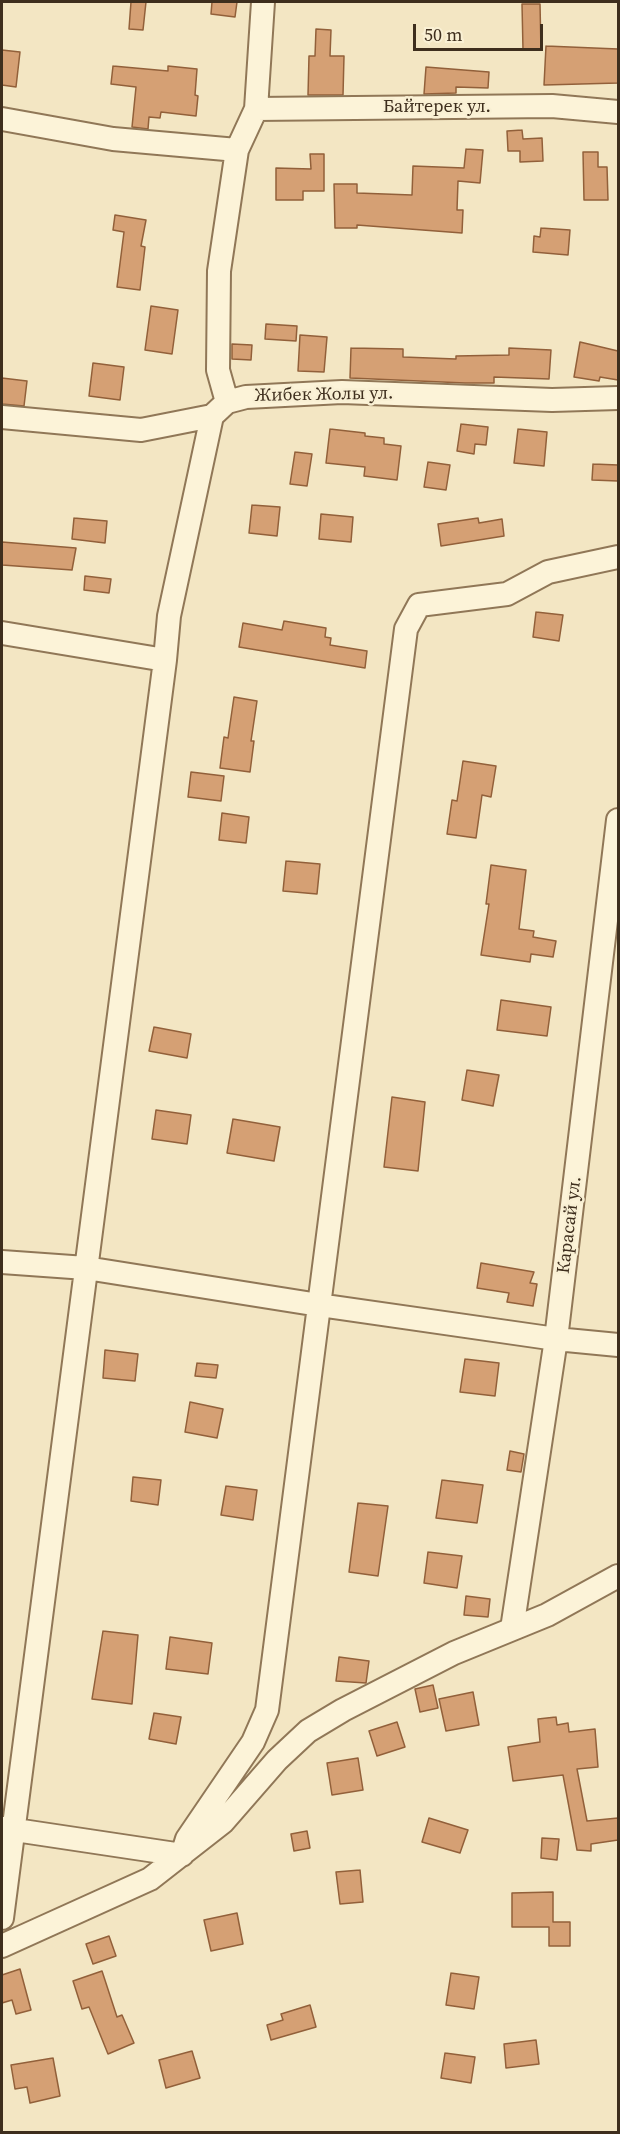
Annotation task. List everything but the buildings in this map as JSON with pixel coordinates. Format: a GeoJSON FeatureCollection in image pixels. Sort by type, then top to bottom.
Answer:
{"type":"FeatureCollection","features":[{"type":"Feature","properties":{"kind":"street"},"geometry":{"type":"LineString","coordinates":[[2,1918],[7,1829],[86,1268],[169,616],[220,409],[219,271],[237,150],[256,109],[262,2]]}},
{"type":"Feature","properties":{"kind":"street","name":"Байтерек ул."},"geometry":{"type":"LineString","coordinates":[[256,109],[552,106],[618,112]]}},
{"type":"Feature","properties":{"kind":"street"},"geometry":{"type":"LineString","coordinates":[[2,119],[113,139],[237,150]]}},
{"type":"Feature","properties":{"kind":"street","name":"Жибек Жолы ул."},"geometry":{"type":"LineString","coordinates":[[2,417],[141,430],[220,409],[246,397],[342,392],[552,400],[618,398]]}},
{"type":"Feature","properties":{"kind":"street"},"geometry":{"type":"LineString","coordinates":[[182,1855],[187,1839],[253,1742],[267,1710],[406,629],[419,605],[507,594],[548,572],[618,557]]}},
{"type":"Feature","properties":{"kind":"street"},"geometry":{"type":"LineString","coordinates":[[2,633],[165,660]]}},
{"type":"Feature","properties":{"kind":"street","name":"Карасай ул."},"geometry":{"type":"LineString","coordinates":[[512,1629],[556,1339],[618,819]]}},
{"type":"Feature","properties":{"kind":"street"},"geometry":{"type":"LineString","coordinates":[[2,1262],[86,1268],[319,1305],[556,1339],[618,1345]]}},
{"type":"Feature","properties":{"kind":"street"},"geometry":{"type":"LineString","coordinates":[[2,1946],[150,1879],[223,1822],[277,1760],[308,1731],[343,1710],[454,1653],[547,1615],[618,1576]]}},
{"type":"Feature","properties":{"kind":"street"},"geometry":{"type":"LineString","coordinates":[[7,1829],[182,1855]]}}]}
